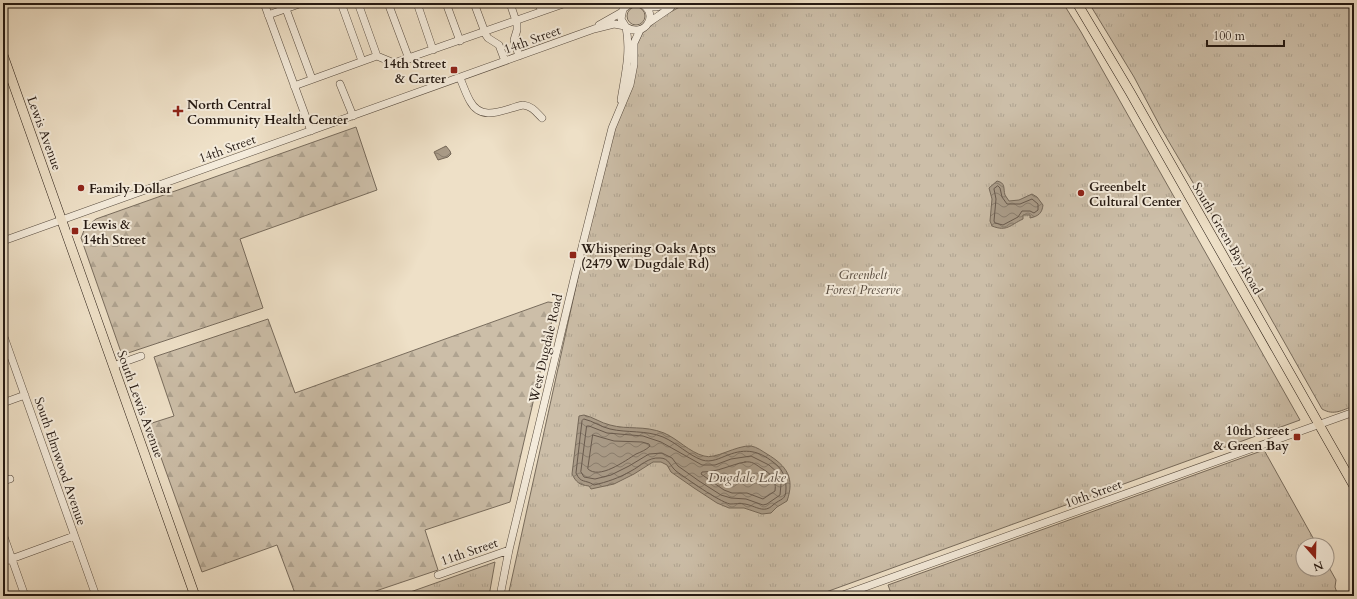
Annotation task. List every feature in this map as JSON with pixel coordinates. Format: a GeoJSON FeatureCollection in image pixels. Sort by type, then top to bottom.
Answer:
{"type":"FeatureCollection","features":[{"type":"Feature","properties":{"kind":"main road","name":"South Green Bay Road"},"geometry":{"type":"LineString","coordinates":[[1077,3],[1127,87],[1354,486]]}},
{"type":"Feature","properties":{"kind":"main road","name":"Lewis Avenue"},"geometry":{"type":"LineString","coordinates":[[3,55],[62,220]]}},
{"type":"Feature","properties":{"kind":"main road","name":"South Lewis Avenue"},"geometry":{"type":"LineString","coordinates":[[62,220],[195,596]]}},
{"type":"Feature","properties":{"kind":"street"},"geometry":{"type":"LineString","coordinates":[[264,3],[311,131]]}},
{"type":"Feature","properties":{"kind":"street"},"geometry":{"type":"LineString","coordinates":[[268,15],[302,3]]}},
{"type":"Feature","properties":{"kind":"street"},"geometry":{"type":"LineString","coordinates":[[341,3],[362,61]]}},
{"type":"Feature","properties":{"kind":"street"},"geometry":{"type":"LineString","coordinates":[[358,3],[378,56],[388,62],[394,63],[566,3]]}},
{"type":"Feature","properties":{"kind":"street"},"geometry":{"type":"LineString","coordinates":[[388,3],[409,59]]}},
{"type":"Feature","properties":{"kind":"street"},"geometry":{"type":"LineString","coordinates":[[417,3],[433,50]]}},
{"type":"Feature","properties":{"kind":"street"},"geometry":{"type":"LineString","coordinates":[[446,3],[460,41]]}},
{"type":"Feature","properties":{"kind":"street"},"geometry":{"type":"LineString","coordinates":[[474,3],[488,38],[499,45],[505,61]]}},
{"type":"Feature","properties":{"kind":"street"},"geometry":{"type":"LineString","coordinates":[[510,3],[516,20],[517,30],[514,40],[519,56]]}},
{"type":"Feature","properties":{"kind":"street"},"geometry":{"type":"LineString","coordinates":[[538,3],[542,12]]}},
{"type":"Feature","properties":{"kind":"street"},"geometry":{"type":"LineString","coordinates":[[643,5],[656,7],[670,3]]}},
{"type":"Feature","properties":{"kind":"street"},"geometry":{"type":"LineString","coordinates":[[620,108],[630,85],[634,64],[634,43],[640,30],[670,8],[674,3]]}},
{"type":"Feature","properties":{"kind":"street","name":"14th Street"},"geometry":{"type":"LineString","coordinates":[[594,29],[622,12],[629,4]]}},
{"type":"Feature","properties":{"kind":"street"},"geometry":{"type":"LineString","coordinates":[[643,5],[650,15],[648,23]]}},
{"type":"Feature","properties":{"kind":"street"},"geometry":{"type":"LineString","coordinates":[[286,9],[312,79]]}},
{"type":"Feature","properties":{"kind":"street"},"geometry":{"type":"LineString","coordinates":[[620,108],[628,59],[628,43],[622,19],[622,12]]}},
{"type":"Feature","properties":{"kind":"street","name":"14th Street"},"geometry":{"type":"LineString","coordinates":[[3,241],[594,29],[614,24],[632,30],[640,30]]}},
{"type":"Feature","properties":{"kind":"street"},"geometry":{"type":"LineString","coordinates":[[294,86],[378,56]]}},
{"type":"Feature","properties":{"kind":"street"},"geometry":{"type":"LineString","coordinates":[[460,78],[469,99],[474,108],[478,111],[489,114],[523,105],[533,109],[542,118]]}},
{"type":"Feature","properties":{"kind":"street"},"geometry":{"type":"LineString","coordinates":[[340,84],[352,116]]}},
{"type":"Feature","properties":{"kind":"street","name":"West Dugdale Road"},"geometry":{"type":"LineString","coordinates":[[500,596],[509,550],[592,206],[612,128],[620,108]]}},
{"type":"Feature","properties":{"kind":"street","name":"South Elmwood Avenue"},"geometry":{"type":"LineString","coordinates":[[3,334],[96,596]]}},
{"type":"Feature","properties":{"kind":"street"},"geometry":{"type":"LineString","coordinates":[[113,366],[141,356]]}},
{"type":"Feature","properties":{"kind":"street"},"geometry":{"type":"LineString","coordinates":[[3,403],[25,395]]}},
{"type":"Feature","properties":{"kind":"street","name":"10th Street"},"geometry":{"type":"LineString","coordinates":[[840,596],[850,594],[1354,412]]}},
{"type":"Feature","properties":{"kind":"street"},"geometry":{"type":"LineString","coordinates":[[3,534],[25,596]]}},
{"type":"Feature","properties":{"kind":"street"},"geometry":{"type":"LineString","coordinates":[[3,562],[74,536]]}},
{"type":"Feature","properties":{"kind":"street","name":"11th Street"},"geometry":{"type":"LineString","coordinates":[[438,575],[509,550]]}},
{"type":"Feature","properties":{"kind":"green space","name":"Greenbelt Forest Preserve"},"geometry":{"type":"Polygon","coordinates":[[[687,3],[1063,3],[1081,32],[1300,420],[815,596],[508,596],[604,159],[637,44],[643,32],[663,16],[687,3]]]}},
{"type":"Feature","properties":{"kind":"green space"},"geometry":{"type":"Polygon","coordinates":[[[1089,3],[1354,3],[1354,406],[1342,411],[1334,412],[1322,409],[1225,237],[1162,130],[1134,77],[1089,3]]]}},
{"type":"Feature","properties":{"kind":"green space"},"geometry":{"type":"Polygon","coordinates":[[[636,7],[642,10],[645,16],[642,22],[636,25],[630,22],[627,16],[630,10],[636,7]]]}},
{"type":"Feature","properties":{"kind":"green space"},"geometry":{"type":"Polygon","coordinates":[[[356,127],[377,190],[240,239],[263,308],[122,355],[81,238],[85,228],[96,219],[356,127]]]}},
{"type":"Feature","properties":{"kind":"green space"},"geometry":{"type":"Polygon","coordinates":[[[548,302],[556,303],[510,502],[425,530],[438,570],[361,596],[296,596],[277,545],[202,572],[149,424],[174,416],[154,357],[268,319],[295,393],[548,302]]]}},
{"type":"Feature","properties":{"kind":"green space"},"geometry":{"type":"Polygon","coordinates":[[[1264,450],[1313,537],[1295,537],[1295,577],[1334,577],[1336,580],[1335,587],[1338,596],[892,596],[888,585],[1264,450]]]}},
{"type":"Feature","properties":{"kind":"green space"},"geometry":{"type":"Polygon","coordinates":[[[495,562],[489,596],[399,596],[495,562]]]}},
{"type":"Feature","properties":{"kind":"water"},"geometry":{"type":"Polygon","coordinates":[[[446,146],[451,154],[448,157],[438,160],[434,152],[446,146]]]}},
{"type":"Feature","properties":{"kind":"water"},"geometry":{"type":"Polygon","coordinates":[[[997,181],[1003,184],[1005,195],[1009,201],[1019,200],[1032,194],[1037,197],[1043,205],[1041,212],[1030,218],[1030,215],[1023,215],[1023,219],[1005,228],[997,228],[992,226],[990,221],[992,199],[989,188],[997,181]]]}},
{"type":"Feature","properties":{"kind":"water","name":"Dugdale Lake"},"geometry":{"type":"Polygon","coordinates":[[[584,415],[610,425],[650,429],[664,433],[693,452],[709,457],[745,446],[755,447],[780,463],[788,473],[790,486],[787,501],[771,513],[762,514],[744,508],[729,508],[717,503],[694,488],[671,472],[667,465],[661,462],[653,462],[614,484],[591,489],[589,486],[578,483],[572,474],[579,416],[584,415]]]}},
{"type":"Feature","properties":{"kind":"place","name":"14th Street & Carter"},"geometry":{"type":"Point","coordinates":[454,70]}},
{"type":"Feature","properties":{"kind":"place","name":"North Central Community Health Center"},"geometry":{"type":"Point","coordinates":[178,111]}},
{"type":"Feature","properties":{"kind":"place","name":"Family Dollar"},"geometry":{"type":"Point","coordinates":[81,188]}},
{"type":"Feature","properties":{"kind":"place","name":"Greenbelt Cultural Center"},"geometry":{"type":"Point","coordinates":[1081,193]}},
{"type":"Feature","properties":{"kind":"place","name":"Lewis & 14th Street"},"geometry":{"type":"Point","coordinates":[75,231]}},
{"type":"Feature","properties":{"kind":"place","name":"Whispering Oaks Apts (2479 W Dugdale Rd)"},"geometry":{"type":"Point","coordinates":[573,255]}},
{"type":"Feature","properties":{"kind":"place","name":"10th Street & Green Bay"},"geometry":{"type":"Point","coordinates":[1297,437]}}]}
